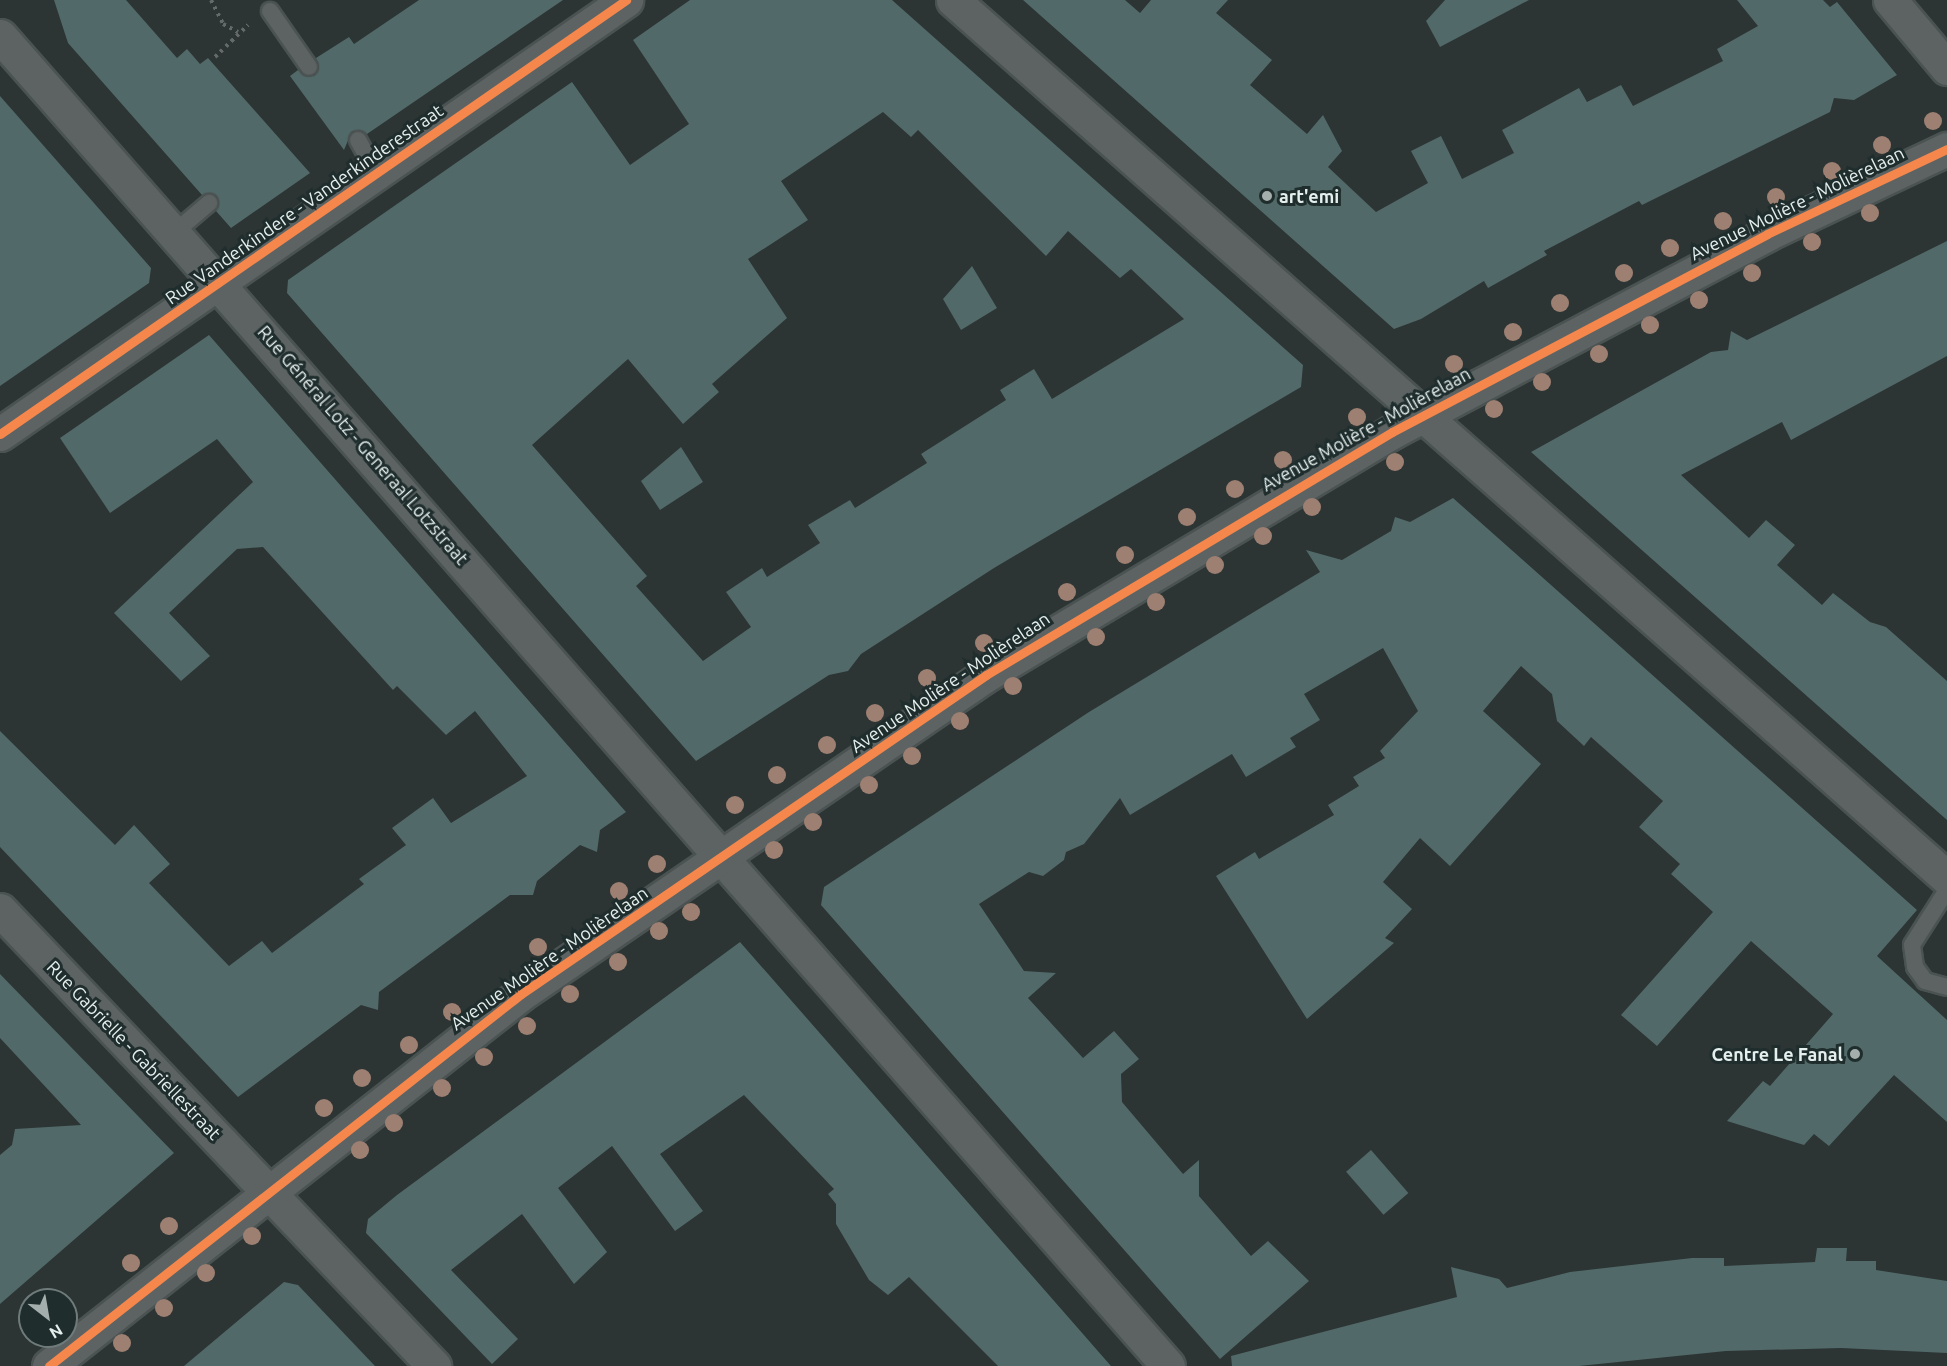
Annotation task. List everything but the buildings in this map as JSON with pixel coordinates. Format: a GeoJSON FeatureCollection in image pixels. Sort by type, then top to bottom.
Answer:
{"type":"FeatureCollection","features":[{"type":"Feature","properties":{"kind":"street","name":"Rue Vanderkindere - Vanderkinderestraat"},"geometry":{"type":"LineString","coordinates":[[0,434],[626,0]]}},
{"type":"Feature","properties":{"kind":"street"},"geometry":{"type":"LineString","coordinates":[[953,0],[1947,878]]}},
{"type":"Feature","properties":{"kind":"street"},"geometry":{"type":"LineString","coordinates":[[1890,0],[1947,68]]}},
{"type":"Feature","properties":{"kind":"street","name":"Rue Général Lotz - Generaal Lotzstraat"},"geometry":{"type":"LineString","coordinates":[[0,36],[220,282],[1168,1366]]}},
{"type":"Feature","properties":{"kind":"street","name":"Avenue Molière - Molièrelaan"},"geometry":{"type":"LineString","coordinates":[[49,1366],[268,1190],[521,994],[986,675],[1244,516],[1423,416],[1767,234],[1947,149]]}},
{"type":"Feature","properties":{"kind":"street","name":"Rue Gabrielle - Gabriellestraat"},"geometry":{"type":"LineString","coordinates":[[0,910],[434,1366]]}},
{"type":"Feature","properties":{"kind":"lane"},"geometry":{"type":"LineString","coordinates":[[270,11],[309,67]]}},
{"type":"Feature","properties":{"kind":"lane"},"geometry":{"type":"LineString","coordinates":[[358,140],[377,174]]}},
{"type":"Feature","properties":{"kind":"lane"},"geometry":{"type":"LineString","coordinates":[[174,232],[209,203]]}},
{"type":"Feature","properties":{"kind":"lane"},"geometry":{"type":"LineString","coordinates":[[1947,890],[1912,945],[1916,967],[1925,981],[1947,987]]}},
{"type":"Feature","properties":{"kind":"path"},"geometry":{"type":"LineString","coordinates":[[211,0],[223,24],[238,32],[214,57]]}},
{"type":"Feature","properties":{"kind":"cycle path"},"geometry":{"type":"LineString","coordinates":[[0,434],[626,0]]}},
{"type":"Feature","properties":{"kind":"cycle path"},"geometry":{"type":"LineString","coordinates":[[49,1366],[521,994],[986,675],[1392,432],[1767,234],[1947,149]]}},
{"type":"Feature","properties":{"kind":"place","name":"art'emi"},"geometry":{"type":"Point","coordinates":[1267,196]}},
{"type":"Feature","properties":{"kind":"place","name":"Centre Le Fanal"},"geometry":{"type":"Point","coordinates":[1855,1054]}}]}
